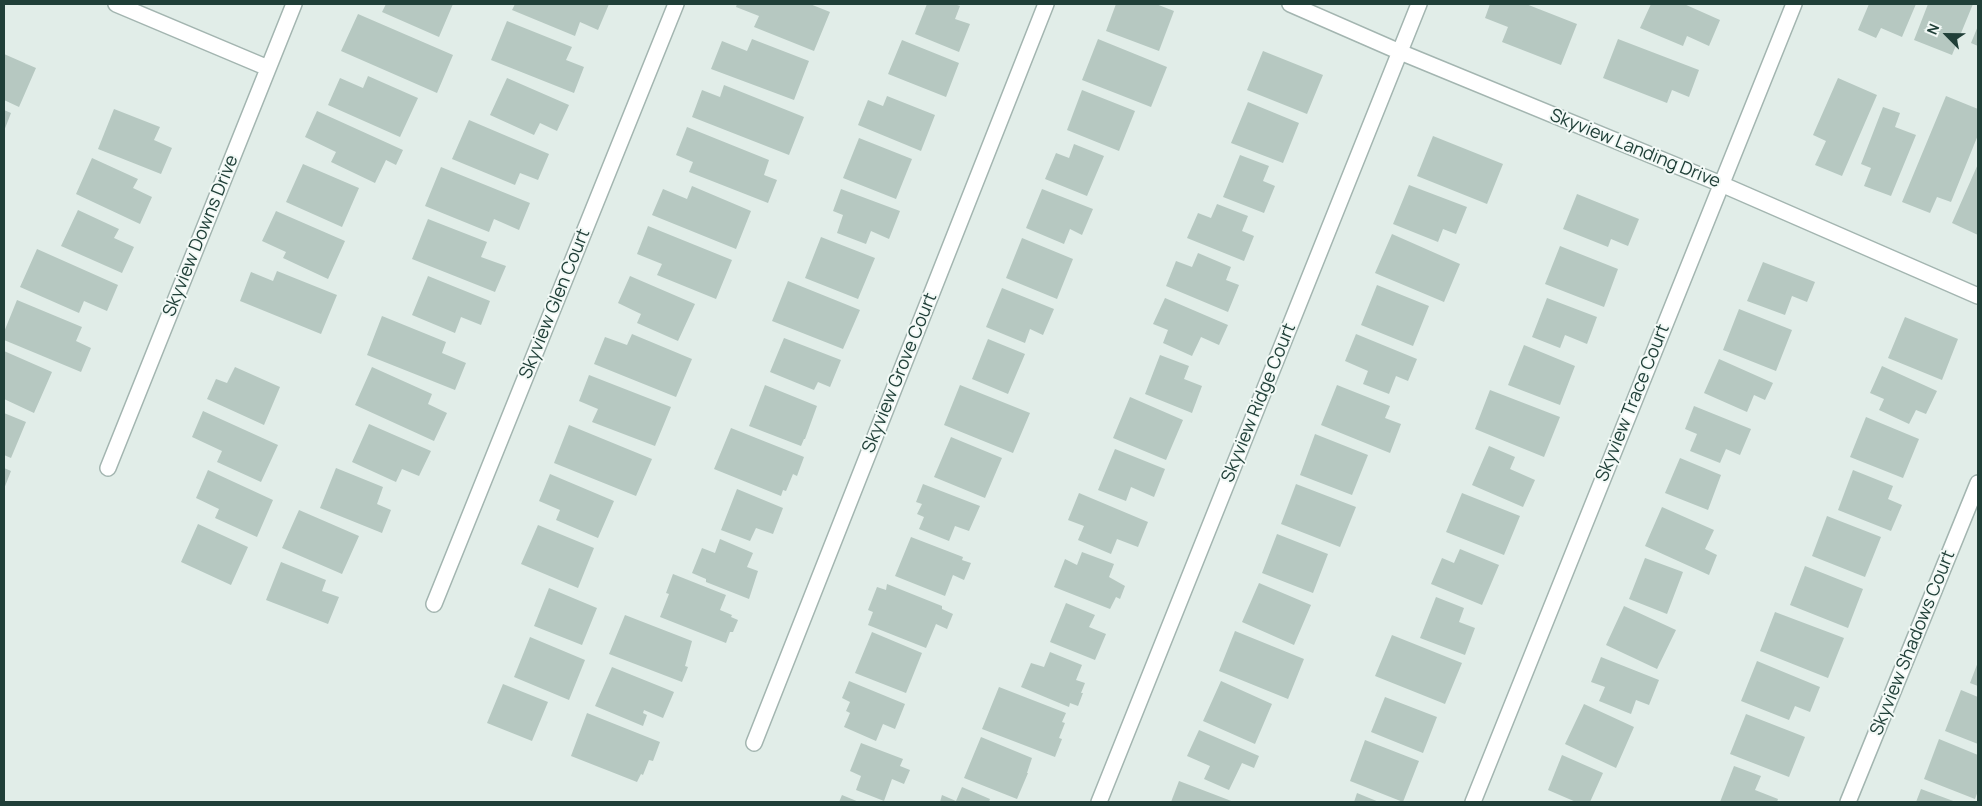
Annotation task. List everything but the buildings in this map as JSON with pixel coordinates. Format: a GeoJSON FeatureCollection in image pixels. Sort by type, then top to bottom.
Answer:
{"type":"FeatureCollection","features":[{"type":"Feature","properties":{"kind":"street"},"geometry":{"type":"LineString","coordinates":[[116,4],[268,68]]}},
{"type":"Feature","properties":{"kind":"street","name":"Skyview Downs Drive"},"geometry":{"type":"LineString","coordinates":[[108,468],[294,4]]}},
{"type":"Feature","properties":{"kind":"street","name":"Skyview Glen Court"},"geometry":{"type":"LineString","coordinates":[[434,604],[676,4]]}},
{"type":"Feature","properties":{"kind":"street","name":"Skyview Grove Court"},"geometry":{"type":"LineString","coordinates":[[754,743],[1046,4]]}},
{"type":"Feature","properties":{"kind":"street","name":"Skyview Landing Drive"},"geometry":{"type":"LineString","coordinates":[[1290,4],[1400,52],[1721,184],[1978,296]]}},
{"type":"Feature","properties":{"kind":"street","name":"Skyview Ridge Court"},"geometry":{"type":"LineString","coordinates":[[1099,802],[1419,4]]}},
{"type":"Feature","properties":{"kind":"street","name":"Skyview Trace Court"},"geometry":{"type":"LineString","coordinates":[[1473,802],[1794,4]]}},
{"type":"Feature","properties":{"kind":"street","name":"Skyview Shadows Court"},"geometry":{"type":"LineString","coordinates":[[1848,802],[1978,483]]}}]}
